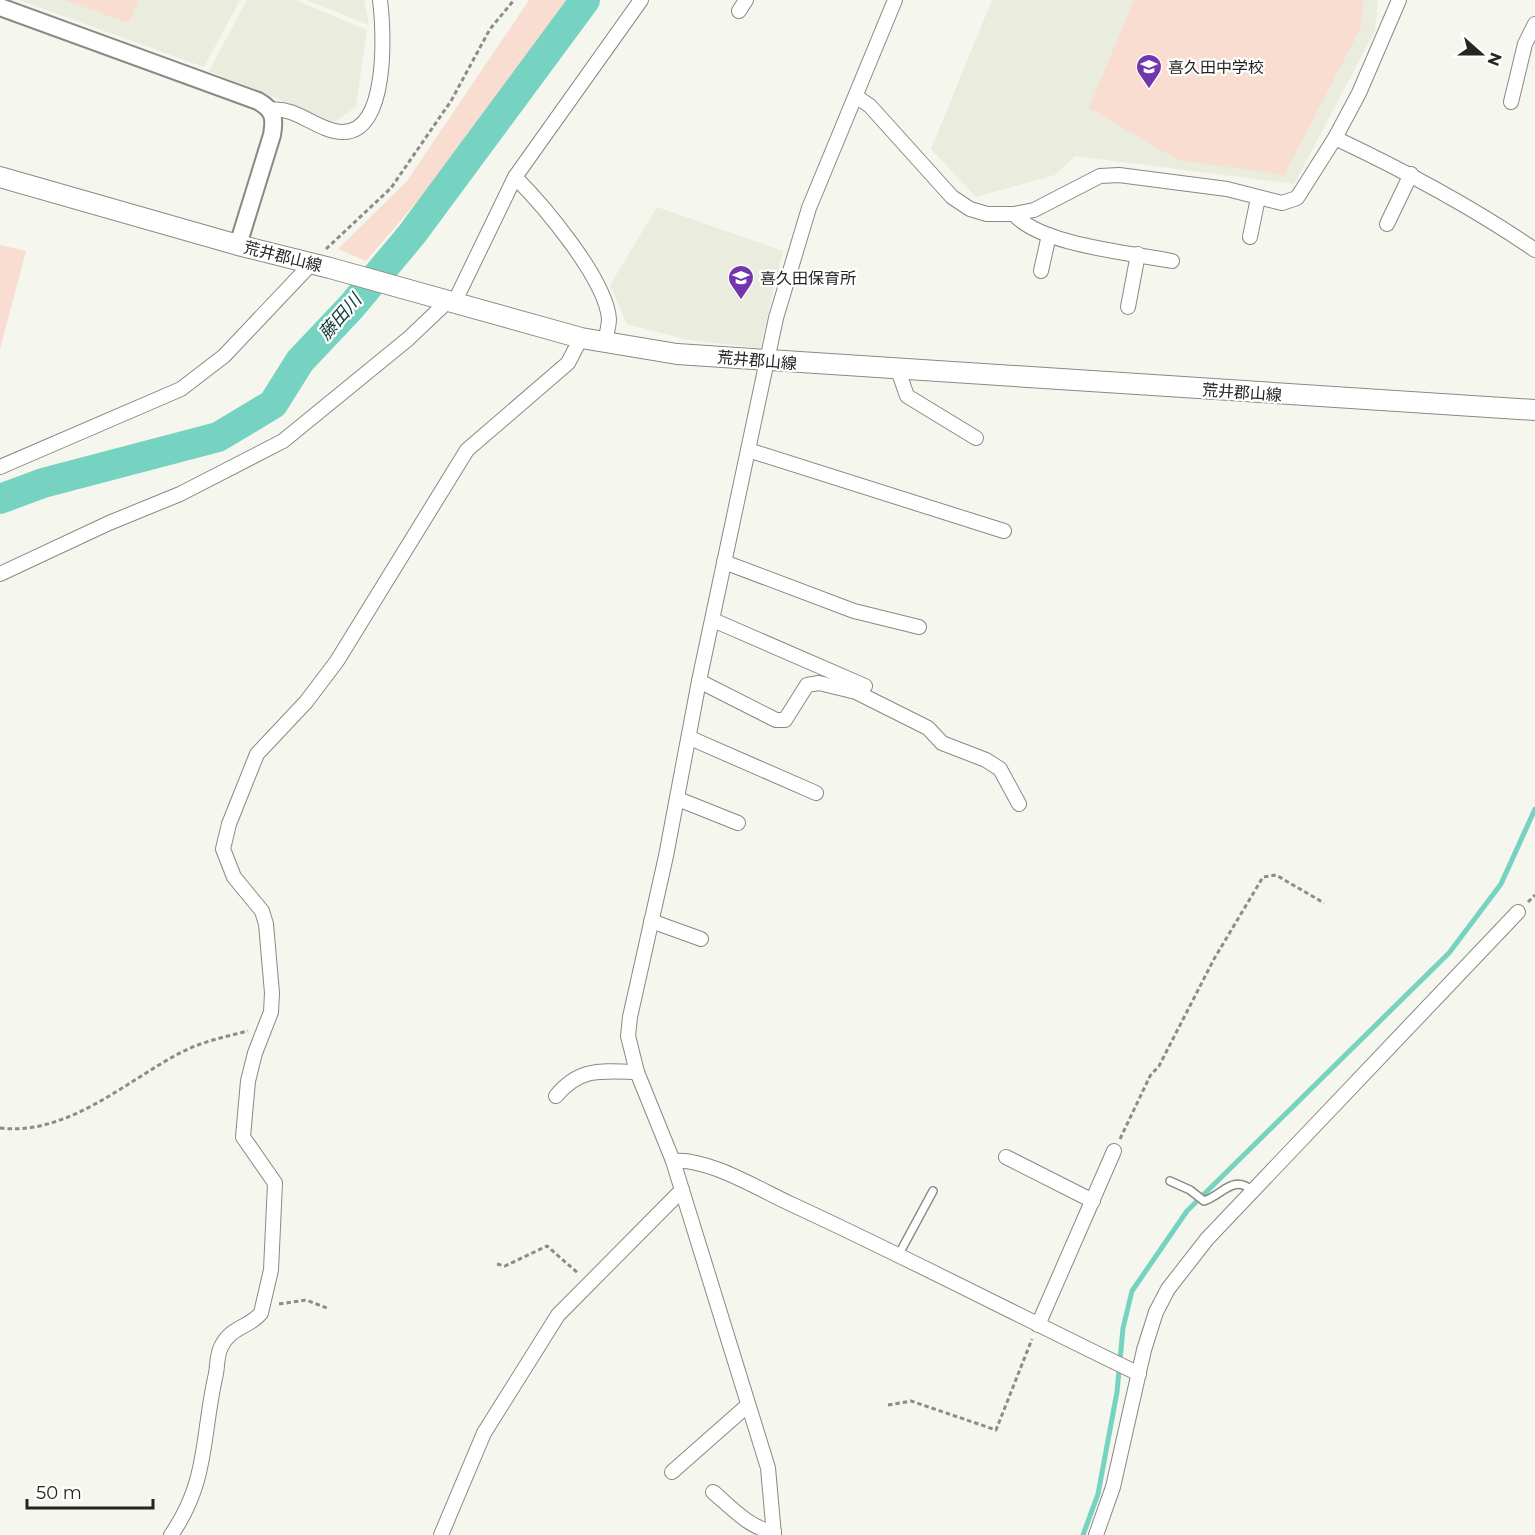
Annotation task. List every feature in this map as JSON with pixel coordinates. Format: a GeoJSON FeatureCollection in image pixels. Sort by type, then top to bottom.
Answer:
{"type":"FeatureCollection","features":[{"type":"Feature","properties":{"kind":"main road","name":"荒井郡山線"},"geometry":{"type":"LineString","coordinates":[[0,177],[238,245],[321,265],[581,338],[677,354],[768,362],[1535,410]]}},
{"type":"Feature","properties":{"kind":"street"},"geometry":{"type":"LineString","coordinates":[[0,7],[258,101],[272,110],[284,110],[342,132],[360,127],[367,122],[377,96],[383,44],[380,0]]}},
{"type":"Feature","properties":{"kind":"street"},"geometry":{"type":"LineString","coordinates":[[0,574],[109,523],[180,494],[283,441],[408,339],[443,301],[515,177],[641,0]]}},
{"type":"Feature","properties":{"kind":"street"},"geometry":{"type":"LineString","coordinates":[[712,1492],[748,1521],[763,1530],[774,1533],[768,1468],[673,1161],[637,1072],[628,1036],[630,1017],[678,799],[699,681],[776,318],[806,219],[895,0]]}},
{"type":"Feature","properties":{"kind":"street"},"geometry":{"type":"LineString","coordinates":[[857,97],[870,106],[952,197],[970,209],[987,214],[1014,214],[1034,210],[1100,176],[1119,175],[1227,189],[1282,203],[1297,198],[1335,138],[1359,93],[1399,0]]}},
{"type":"Feature","properties":{"kind":"street"},"geometry":{"type":"LineString","coordinates":[[1511,102],[1525,44],[1535,24]]}},
{"type":"Feature","properties":{"kind":"street"},"geometry":{"type":"LineString","coordinates":[[238,245],[272,135],[274,117],[272,110]]}},
{"type":"Feature","properties":{"kind":"street"},"geometry":{"type":"LineString","coordinates":[[1335,138],[1411,174],[1492,220],[1535,250]]}},
{"type":"Feature","properties":{"kind":"street"},"geometry":{"type":"LineString","coordinates":[[1387,224],[1411,174]]}},
{"type":"Feature","properties":{"kind":"street"},"geometry":{"type":"LineString","coordinates":[[515,177],[543,205],[597,284],[609,319],[605,342]]}},
{"type":"Feature","properties":{"kind":"street"},"geometry":{"type":"LineString","coordinates":[[1250,237],[1258,198]]}},
{"type":"Feature","properties":{"kind":"street"},"geometry":{"type":"LineString","coordinates":[[1014,214],[1025,226],[1049,235],[1095,248],[1172,261]]}},
{"type":"Feature","properties":{"kind":"street"},"geometry":{"type":"LineString","coordinates":[[1041,271],[1049,235]]}},
{"type":"Feature","properties":{"kind":"street"},"geometry":{"type":"LineString","coordinates":[[1128,306],[1138,254]]}},
{"type":"Feature","properties":{"kind":"street"},"geometry":{"type":"LineString","coordinates":[[0,467],[181,389],[224,356],[321,265]]}},
{"type":"Feature","properties":{"kind":"street"},"geometry":{"type":"LineString","coordinates":[[171,1535],[184,1515],[201,1472],[218,1354],[233,1330],[257,1318],[264,1306],[271,1270],[275,1183],[243,1137],[248,1081],[264,1026],[271,1012],[272,993],[266,924],[262,911],[234,877],[223,849],[229,824],[257,754],[306,702],[337,661],[467,450],[568,363],[581,338]]}},
{"type":"Feature","properties":{"kind":"street"},"geometry":{"type":"LineString","coordinates":[[898,370],[908,396],[976,438]]}},
{"type":"Feature","properties":{"kind":"street"},"geometry":{"type":"LineString","coordinates":[[748,450],[1004,531]]}},
{"type":"Feature","properties":{"kind":"street"},"geometry":{"type":"LineString","coordinates":[[724,562],[854,611],[919,627]]}},
{"type":"Feature","properties":{"kind":"street"},"geometry":{"type":"LineString","coordinates":[[713,620],[865,686]]}},
{"type":"Feature","properties":{"kind":"street"},"geometry":{"type":"LineString","coordinates":[[699,681],[776,720],[785,720],[807,685],[819,683],[856,692],[928,728],[942,743],[975,754],[1000,769],[1019,804]]}},
{"type":"Feature","properties":{"kind":"street"},"geometry":{"type":"LineString","coordinates":[[690,738],[816,793]]}},
{"type":"Feature","properties":{"kind":"street"},"geometry":{"type":"LineString","coordinates":[[678,799],[738,823]]}},
{"type":"Feature","properties":{"kind":"street"},"geometry":{"type":"LineString","coordinates":[[1096,1535],[1123,1448],[1139,1374],[1156,1312],[1168,1289],[1207,1239],[1518,912]]}},
{"type":"Feature","properties":{"kind":"street"},"geometry":{"type":"LineString","coordinates":[[651,921],[701,939]]}},
{"type":"Feature","properties":{"kind":"street"},"geometry":{"type":"LineString","coordinates":[[556,1096],[579,1075],[592,1072],[637,1072]]}},
{"type":"Feature","properties":{"kind":"street"},"geometry":{"type":"LineString","coordinates":[[1038,1325],[1114,1151]]}},
{"type":"Feature","properties":{"kind":"street"},"geometry":{"type":"LineString","coordinates":[[1006,1157],[1093,1201]]}},
{"type":"Feature","properties":{"kind":"street"},"geometry":{"type":"LineString","coordinates":[[673,1161],[686,1160],[705,1165],[899,1254],[1139,1374]]}},
{"type":"Feature","properties":{"kind":"street"},"geometry":{"type":"LineString","coordinates":[[441,1535],[484,1433],[558,1315],[682,1190]]}},
{"type":"Feature","properties":{"kind":"street"},"geometry":{"type":"LineString","coordinates":[[672,1472],[748,1406]]}},
{"type":"Feature","properties":{"kind":"lane"},"geometry":{"type":"LineString","coordinates":[[1170,1181],[1190,1190],[1204,1201],[1215,1197],[1231,1184],[1239,1183],[1253,1191]]}},
{"type":"Feature","properties":{"kind":"lane"},"geometry":{"type":"LineString","coordinates":[[899,1254],[933,1191]]}},
{"type":"Feature","properties":{"kind":"path"},"geometry":{"type":"LineString","coordinates":[[321,265],[391,188],[451,101],[490,29],[514,0]]}},
{"type":"Feature","properties":{"kind":"path"},"geometry":{"type":"LineString","coordinates":[[1114,1151],[1150,1076],[1158,1066],[1214,959],[1263,877],[1276,875],[1324,903]]}},
{"type":"Feature","properties":{"kind":"path"},"geometry":{"type":"LineString","coordinates":[[0,1128],[20,1128],[58,1120],[91,1107],[198,1044],[264,1026]]}},
{"type":"Feature","properties":{"kind":"path"},"geometry":{"type":"LineString","coordinates":[[496,1264],[505,1266],[547,1246],[589,1284]]}},
{"type":"Feature","properties":{"kind":"path"},"geometry":{"type":"LineString","coordinates":[[264,1306],[306,1300],[327,1308]]}},
{"type":"Feature","properties":{"kind":"path"},"geometry":{"type":"LineString","coordinates":[[888,1405],[911,1401],[996,1430],[1038,1325]]}},
{"type":"Feature","properties":{"kind":"shaded area"},"geometry":{"type":"Polygon","coordinates":[[[19,0],[240,0],[204,67],[19,0]]]}},
{"type":"Feature","properties":{"kind":"shaded area"},"geometry":{"type":"Polygon","coordinates":[[[64,0],[138,0],[129,23],[64,0]]]}},
{"type":"Feature","properties":{"kind":"shaded area"},"geometry":{"type":"Polygon","coordinates":[[[247,0],[295,0],[367,30],[356,107],[335,122],[209,71],[247,0]]]}},
{"type":"Feature","properties":{"kind":"shaded area"},"geometry":{"type":"Polygon","coordinates":[[[307,0],[364,0],[369,25],[307,0]]]}},
{"type":"Feature","properties":{"kind":"shaded area"},"geometry":{"type":"Polygon","coordinates":[[[529,0],[571,0],[446,168],[366,261],[338,249],[407,181],[529,0]]]}},
{"type":"Feature","properties":{"kind":"shaded area","name":"喜久田中学校"},"geometry":{"type":"Polygon","coordinates":[[[992,0],[1378,0],[1375,31],[1294,184],[1075,156],[1055,175],[976,197],[931,149],[992,0]]]}},
{"type":"Feature","properties":{"kind":"shaded area"},"geometry":{"type":"Polygon","coordinates":[[[1134,0],[1363,0],[1361,27],[1284,175],[1178,160],[1089,108],[1134,0]]]}},
{"type":"Feature","properties":{"kind":"shaded area"},"geometry":{"type":"Polygon","coordinates":[[[657,207],[783,251],[760,348],[688,340],[627,324],[610,285],[657,207]]]}},
{"type":"Feature","properties":{"kind":"shaded area"},"geometry":{"type":"Polygon","coordinates":[[[0,245],[26,251],[0,349],[0,245]]]}},
{"type":"Feature","properties":{"kind":"waterway","name":"藤田川"},"geometry":{"type":"LineString","coordinates":[[0,499],[43,483],[218,437],[273,404],[300,361],[351,307],[412,234],[585,0]]}},
{"type":"Feature","properties":{"kind":"waterway"},"geometry":{"type":"LineString","coordinates":[[1083,1535],[1098,1494],[1117,1392],[1123,1328],[1132,1291],[1187,1211],[1449,953],[1501,884],[1535,809]]}},
{"type":"Feature","properties":{"kind":"place","name":"喜久田中学校"},"geometry":{"type":"Point","coordinates":[1149,90]}},
{"type":"Feature","properties":{"kind":"place","name":"喜久田保育所"},"geometry":{"type":"Point","coordinates":[741,301]}}]}
